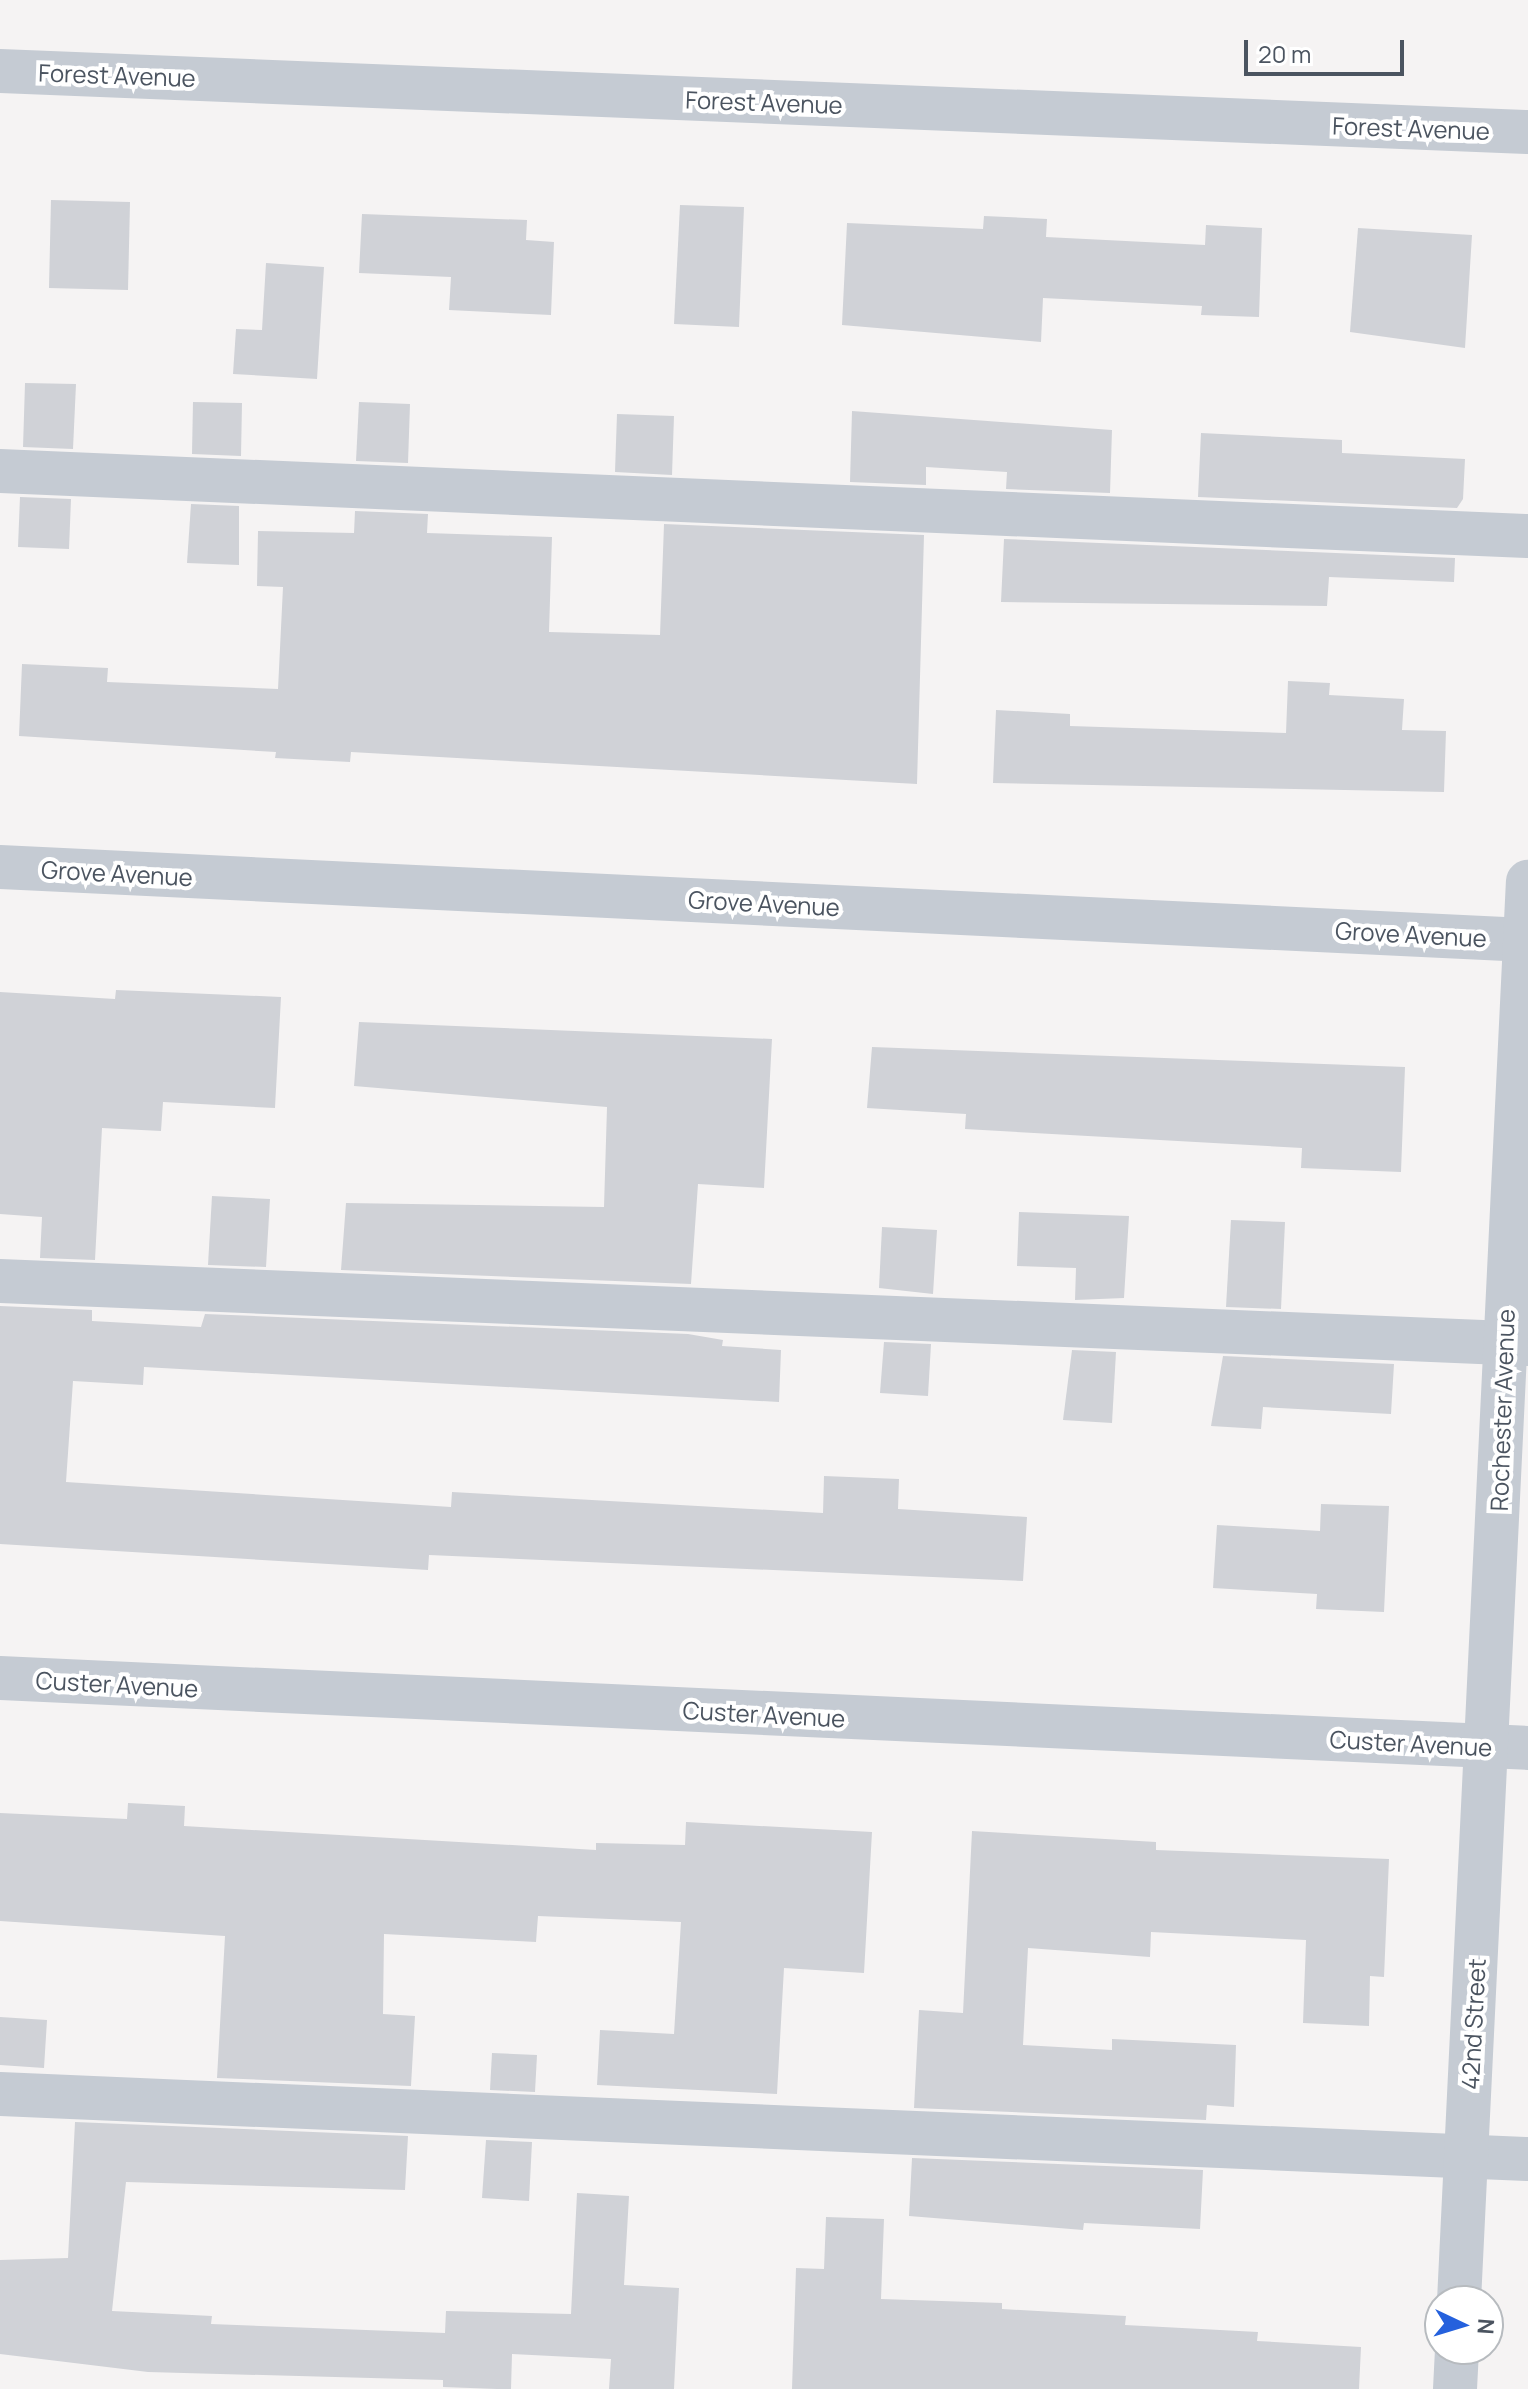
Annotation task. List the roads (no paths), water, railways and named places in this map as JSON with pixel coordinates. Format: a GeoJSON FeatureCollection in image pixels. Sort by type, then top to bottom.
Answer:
{"type":"FeatureCollection","features":[{"type":"Feature","properties":{"kind":"street","name":"Forest Avenue"},"geometry":{"type":"LineString","coordinates":[[0,71],[1528,132]]}},
{"type":"Feature","properties":{"kind":"street"},"geometry":{"type":"LineString","coordinates":[[0,471],[1528,536]]}},
{"type":"Feature","properties":{"kind":"street","name":"Grove Avenue"},"geometry":{"type":"LineString","coordinates":[[0,867],[1527,940]]}},
{"type":"Feature","properties":{"kind":"street","name":"Rochester Avenue"},"geometry":{"type":"LineString","coordinates":[[1508,1748],[1528,882]]}},
{"type":"Feature","properties":{"kind":"street"},"geometry":{"type":"LineString","coordinates":[[0,1281],[1516,1343]]}},
{"type":"Feature","properties":{"kind":"street","name":"Custer Avenue"},"geometry":{"type":"LineString","coordinates":[[0,1678],[1508,1748]]}},
{"type":"Feature","properties":{"kind":"street","name":"42nd Street"},"geometry":{"type":"LineString","coordinates":[[1460,2285],[1466,2157],[1508,1748]]}},
{"type":"Feature","properties":{"kind":"street"},"geometry":{"type":"LineString","coordinates":[[0,2094],[1528,2159]]}},
{"type":"Feature","properties":{"kind":"street"},"geometry":{"type":"LineString","coordinates":[[1455,2389],[1456,2365]]}}]}
